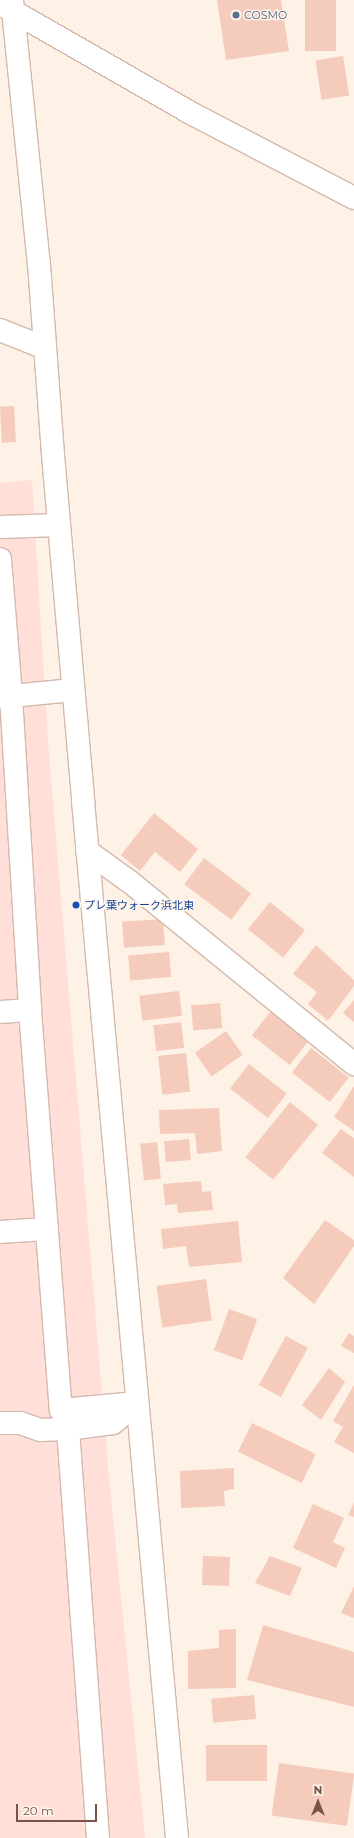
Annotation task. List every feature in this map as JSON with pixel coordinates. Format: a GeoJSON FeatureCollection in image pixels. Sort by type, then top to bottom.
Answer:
{"type":"FeatureCollection","features":[{"type":"Feature","properties":{"kind":"street"},"geometry":{"type":"LineString","coordinates":[[9,5],[187,111],[354,198]]}},
{"type":"Feature","properties":{"kind":"street"},"geometry":{"type":"LineString","coordinates":[[9,5],[39,264],[59,525],[87,851],[177,1838]]}},
{"type":"Feature","properties":{"kind":"street"},"geometry":{"type":"LineString","coordinates":[[0,330],[45,348]]}},
{"type":"Feature","properties":{"kind":"street"},"geometry":{"type":"LineString","coordinates":[[0,527],[59,525]]}},
{"type":"Feature","properties":{"kind":"street"},"geometry":{"type":"LineString","coordinates":[[0,559],[5,697],[61,1410],[137,1403]]}},
{"type":"Feature","properties":{"kind":"street"},"geometry":{"type":"LineString","coordinates":[[5,697],[73,690]]}},
{"type":"Feature","properties":{"kind":"street"},"geometry":{"type":"LineString","coordinates":[[87,851],[130,882],[354,1064]]}},
{"type":"Feature","properties":{"kind":"street"},"geometry":{"type":"LineString","coordinates":[[0,1012],[30,1010]]}},
{"type":"Feature","properties":{"kind":"street"},"geometry":{"type":"LineString","coordinates":[[0,1232],[47,1229]]}},
{"type":"Feature","properties":{"kind":"street"},"geometry":{"type":"LineString","coordinates":[[0,1423],[20,1423],[40,1430],[68,1429],[114,1423],[137,1403]]}},
{"type":"Feature","properties":{"kind":"street"},"geometry":{"type":"LineString","coordinates":[[68,1429],[98,1838]]}},
{"type":"Feature","properties":{"kind":"shaded area"},"geometry":{"type":"Polygon","coordinates":[[[32,480],[48,742],[108,1466],[145,1838],[0,1838],[0,483],[32,480]]]}},
{"type":"Feature","properties":{"kind":"building"},"geometry":{"type":"Polygon","coordinates":[[[217,0],[281,0],[289,51],[226,60],[217,0]]]}},
{"type":"Feature","properties":{"kind":"building"},"geometry":{"type":"Polygon","coordinates":[[[305,0],[336,0],[336,51],[305,51],[305,0]]]}},
{"type":"Feature","properties":{"kind":"building"},"geometry":{"type":"Polygon","coordinates":[[[343,56],[349,96],[322,100],[315,60],[343,56]]]}},
{"type":"Feature","properties":{"kind":"building"},"geometry":{"type":"Polygon","coordinates":[[[14,406],[16,442],[2,443],[0,407],[14,406]]]}},
{"type":"Feature","properties":{"kind":"building"},"geometry":{"type":"Polygon","coordinates":[[[154,813],[198,849],[180,872],[155,852],[140,871],[121,855],[154,813]]]}},
{"type":"Feature","properties":{"kind":"building"},"geometry":{"type":"Polygon","coordinates":[[[204,858],[251,894],[231,920],[184,884],[204,858]]]}},
{"type":"Feature","properties":{"kind":"building"},"geometry":{"type":"Polygon","coordinates":[[[270,902],[305,930],[283,958],[248,929],[270,902]]]}},
{"type":"Feature","properties":{"kind":"building"},"geometry":{"type":"Polygon","coordinates":[[[163,919],[165,945],[124,948],[122,922],[163,919]]]}},
{"type":"Feature","properties":{"kind":"building"},"geometry":{"type":"Polygon","coordinates":[[[316,945],[354,980],[354,986],[328,1021],[308,1004],[317,992],[293,974],[316,945]]]}},
{"type":"Feature","properties":{"kind":"building"},"geometry":{"type":"Polygon","coordinates":[[[169,952],[171,977],[130,980],[128,956],[169,952]]]}},
{"type":"Feature","properties":{"kind":"building"},"geometry":{"type":"Polygon","coordinates":[[[179,991],[182,1016],[142,1021],[139,996],[179,991]]]}},
{"type":"Feature","properties":{"kind":"building"},"geometry":{"type":"Polygon","coordinates":[[[354,1000],[354,1022],[343,1013],[354,1000]]]}},
{"type":"Feature","properties":{"kind":"building"},"geometry":{"type":"Polygon","coordinates":[[[220,1003],[222,1028],[193,1030],[191,1006],[220,1003]]]}},
{"type":"Feature","properties":{"kind":"building"},"geometry":{"type":"Polygon","coordinates":[[[271,1011],[309,1041],[290,1065],[252,1035],[271,1011]]]}},
{"type":"Feature","properties":{"kind":"building"},"geometry":{"type":"Polygon","coordinates":[[[181,1022],[184,1048],[156,1051],[153,1025],[181,1022]]]}},
{"type":"Feature","properties":{"kind":"building"},"geometry":{"type":"Polygon","coordinates":[[[226,1031],[243,1055],[212,1077],[195,1053],[226,1031]]]}},
{"type":"Feature","properties":{"kind":"building"},"geometry":{"type":"Polygon","coordinates":[[[311,1048],[349,1078],[330,1102],[292,1072],[311,1048]]]}},
{"type":"Feature","properties":{"kind":"building"},"geometry":{"type":"Polygon","coordinates":[[[186,1053],[190,1092],[162,1095],[158,1056],[186,1053]]]}},
{"type":"Feature","properties":{"kind":"building"},"geometry":{"type":"Polygon","coordinates":[[[249,1064],[287,1094],[268,1118],[230,1088],[249,1064]]]}},
{"type":"Feature","properties":{"kind":"building"},"geometry":{"type":"Polygon","coordinates":[[[354,1086],[354,1131],[334,1117],[354,1086]]]}},
{"type":"Feature","properties":{"kind":"building"},"geometry":{"type":"Polygon","coordinates":[[[290,1102],[318,1125],[273,1180],[245,1157],[290,1102]]]}},
{"type":"Feature","properties":{"kind":"building"},"geometry":{"type":"Polygon","coordinates":[[[219,1108],[222,1151],[197,1154],[195,1133],[160,1134],[159,1110],[219,1108]]]}},
{"type":"Feature","properties":{"kind":"building"},"geometry":{"type":"Polygon","coordinates":[[[341,1129],[354,1138],[354,1177],[322,1153],[341,1129]]]}},
{"type":"Feature","properties":{"kind":"building"},"geometry":{"type":"Polygon","coordinates":[[[189,1139],[191,1160],[166,1162],[164,1141],[189,1139]]]}},
{"type":"Feature","properties":{"kind":"building"},"geometry":{"type":"Polygon","coordinates":[[[157,1142],[161,1179],[144,1181],[140,1144],[157,1142]]]}},
{"type":"Feature","properties":{"kind":"building"},"geometry":{"type":"Polygon","coordinates":[[[201,1181],[202,1192],[211,1191],[213,1210],[178,1213],[177,1204],[165,1205],[163,1184],[201,1181]]]}},
{"type":"Feature","properties":{"kind":"building"},"geometry":{"type":"Polygon","coordinates":[[[325,1220],[354,1240],[354,1246],[314,1304],[283,1278],[325,1220]]]}},
{"type":"Feature","properties":{"kind":"building"},"geometry":{"type":"Polygon","coordinates":[[[238,1221],[242,1262],[189,1267],[186,1246],[163,1249],[161,1229],[238,1221]]]}},
{"type":"Feature","properties":{"kind":"building"},"geometry":{"type":"Polygon","coordinates":[[[206,1279],[212,1321],[162,1328],[156,1286],[206,1279]]]}},
{"type":"Feature","properties":{"kind":"building"},"geometry":{"type":"Polygon","coordinates":[[[229,1309],[257,1319],[242,1361],[214,1350],[229,1309]]]}},
{"type":"Feature","properties":{"kind":"building"},"geometry":{"type":"Polygon","coordinates":[[[349,1333],[354,1336],[354,1353],[341,1346],[349,1333]]]}},
{"type":"Feature","properties":{"kind":"building"},"geometry":{"type":"Polygon","coordinates":[[[286,1336],[308,1348],[281,1397],[259,1385],[286,1336]]]}},
{"type":"Feature","properties":{"kind":"building"},"geometry":{"type":"Polygon","coordinates":[[[329,1368],[345,1382],[321,1420],[302,1405],[329,1368]]]}},
{"type":"Feature","properties":{"kind":"building"},"geometry":{"type":"Polygon","coordinates":[[[354,1385],[354,1453],[334,1442],[343,1427],[333,1421],[354,1385]]]}},
{"type":"Feature","properties":{"kind":"building"},"geometry":{"type":"Polygon","coordinates":[[[252,1423],[316,1454],[302,1483],[238,1452],[252,1423]]]}},
{"type":"Feature","properties":{"kind":"building"},"geometry":{"type":"Polygon","coordinates":[[[234,1468],[234,1489],[224,1491],[225,1506],[181,1508],[180,1471],[234,1468]]]}},
{"type":"Feature","properties":{"kind":"building"},"geometry":{"type":"Polygon","coordinates":[[[354,1503],[354,1517],[348,1515],[354,1503]]]}},
{"type":"Feature","properties":{"kind":"building"},"geometry":{"type":"Polygon","coordinates":[[[313,1504],[344,1518],[333,1542],[345,1548],[336,1568],[293,1548],[313,1504]]]}},
{"type":"Feature","properties":{"kind":"building"},"geometry":{"type":"Polygon","coordinates":[[[203,1556],[230,1557],[229,1586],[202,1585],[203,1556]]]}},
{"type":"Feature","properties":{"kind":"building"},"geometry":{"type":"Polygon","coordinates":[[[270,1556],[302,1568],[290,1596],[255,1583],[270,1556]]]}},
{"type":"Feature","properties":{"kind":"building"},"geometry":{"type":"Polygon","coordinates":[[[354,1586],[354,1618],[341,1613],[354,1586]]]}},
{"type":"Feature","properties":{"kind":"building"},"geometry":{"type":"Polygon","coordinates":[[[263,1625],[354,1652],[354,1707],[247,1680],[263,1625]]]}},
{"type":"Feature","properties":{"kind":"building"},"geometry":{"type":"Polygon","coordinates":[[[236,1629],[236,1688],[188,1689],[188,1651],[219,1648],[219,1630],[236,1629]]]}},
{"type":"Feature","properties":{"kind":"building"},"geometry":{"type":"Polygon","coordinates":[[[254,1695],[256,1719],[213,1723],[211,1699],[254,1695]]]}},
{"type":"Feature","properties":{"kind":"building"},"geometry":{"type":"Polygon","coordinates":[[[206,1745],[267,1745],[267,1781],[206,1781],[206,1745]]]}},
{"type":"Feature","properties":{"kind":"building"},"geometry":{"type":"Polygon","coordinates":[[[279,1763],[354,1774],[347,1826],[272,1815],[279,1763]]]}},
{"type":"Feature","properties":{"kind":"place","name":"COSMO"},"geometry":{"type":"Point","coordinates":[236,15]}},
{"type":"Feature","properties":{"kind":"place","name":"プレ葉ウォーク浜北東"},"geometry":{"type":"Point","coordinates":[76,905]}}]}
